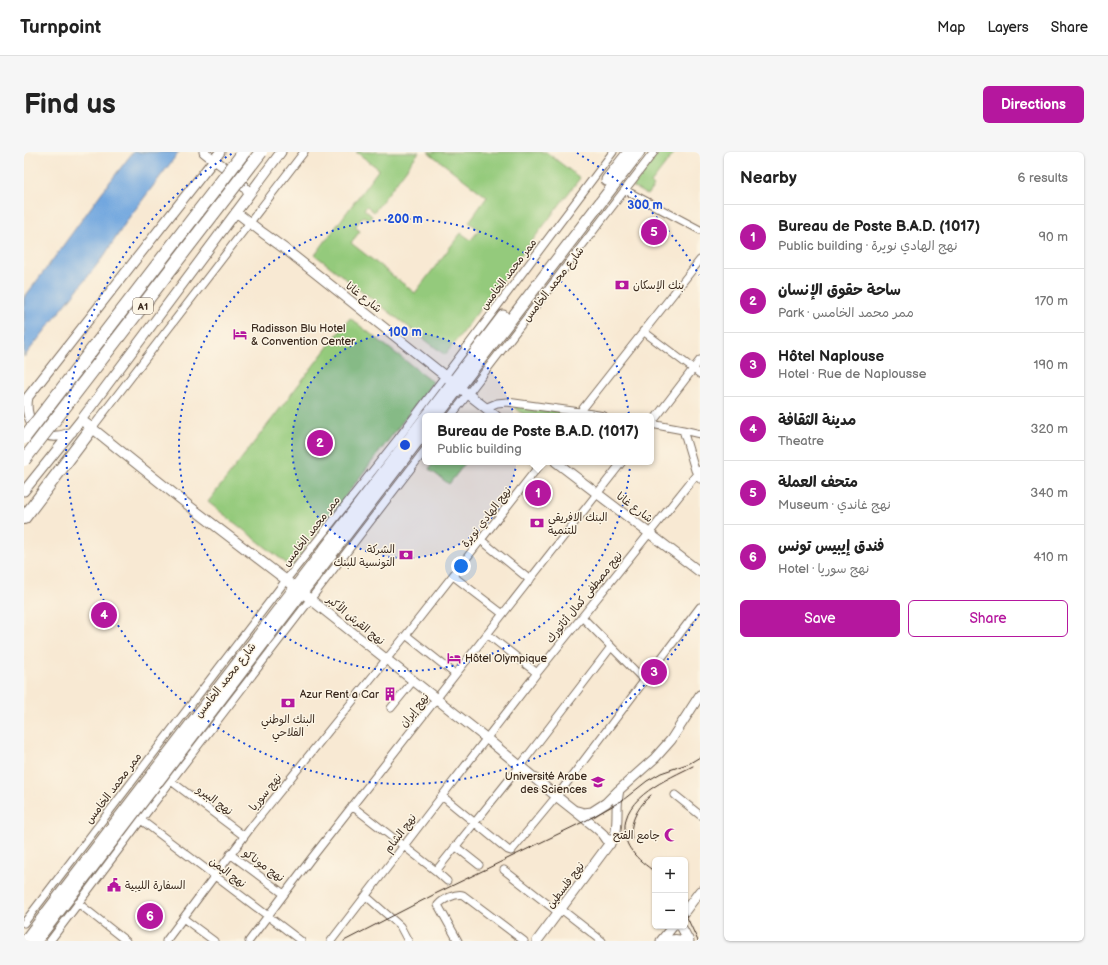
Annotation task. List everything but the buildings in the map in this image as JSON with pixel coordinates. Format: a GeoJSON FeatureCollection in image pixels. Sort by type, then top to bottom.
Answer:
{"type":"FeatureCollection","features":[{"type":"Feature","properties":{"kind":"highway","name":"A1"},"geometry":{"type":"LineString","coordinates":[[24,438],[244,152]]}},
{"type":"Feature","properties":{"kind":"highway","name":"A1"},"geometry":{"type":"LineString","coordinates":[[24,460],[261,152]]}},
{"type":"Feature","properties":{"kind":"highway"},"geometry":{"type":"LineString","coordinates":[[24,518],[92,428]]}},
{"type":"Feature","properties":{"kind":"main road"},"geometry":{"type":"LineString","coordinates":[[204,152],[237,176],[249,194]]}},
{"type":"Feature","properties":{"kind":"main road"},"geometry":{"type":"LineString","coordinates":[[73,431],[54,436],[46,435],[37,430],[29,418],[26,400],[220,152]]}},
{"type":"Feature","properties":{"kind":"main road"},"geometry":{"type":"LineString","coordinates":[[24,491],[73,431],[281,152]]}},
{"type":"Feature","properties":{"kind":"main road","name":"شارع محمد الخامس"},"geometry":{"type":"LineString","coordinates":[[429,413],[629,152]]}},
{"type":"Feature","properties":{"kind":"main road","name":"شارع محمد الخامس"},"geometry":{"type":"LineString","coordinates":[[437,413],[452,382],[639,152]]}},
{"type":"Feature","properties":{"kind":"main road","name":"شارع غانا"},"geometry":{"type":"LineString","coordinates":[[236,212],[492,413]]}},
{"type":"Feature","properties":{"kind":"main road","name":"نهج القرش الأكبر"},"geometry":{"type":"LineString","coordinates":[[81,420],[486,738],[575,810],[603,834],[611,843]]}},
{"type":"Feature","properties":{"kind":"main road","name":"شارع محمد الخامس"},"geometry":{"type":"LineString","coordinates":[[25,941],[303,593],[422,423]]}},
{"type":"Feature","properties":{"kind":"main road","name":"شارع محمد الخامس"},"geometry":{"type":"LineString","coordinates":[[36,941],[303,593],[422,435]]}},
{"type":"Feature","properties":{"kind":"main road","name":"شارع غانا"},"geometry":{"type":"LineString","coordinates":[[560,465],[700,572]]}},
{"type":"Feature","properties":{"kind":"main road"},"geometry":{"type":"LineString","coordinates":[[575,810],[584,813],[592,812],[606,803],[655,758],[670,740],[700,695]]}},
{"type":"Feature","properties":{"kind":"main road"},"geometry":{"type":"LineString","coordinates":[[611,843],[617,828],[616,805],[619,790]]}},
{"type":"Feature","properties":{"kind":"main road","name":"نهج فلسطين"},"geometry":{"type":"LineString","coordinates":[[537,941],[611,843]]}},
{"type":"Feature","properties":{"kind":"main road"},"geometry":{"type":"LineString","coordinates":[[688,906],[700,891]]}},
{"type":"Feature","properties":{"kind":"main road"},"geometry":{"type":"LineString","coordinates":[[661,941],[671,929]]}},
{"type":"Feature","properties":{"kind":"main road"},"geometry":{"type":"LineString","coordinates":[[683,929],[689,941]]}},
{"type":"Feature","properties":{"kind":"main road"},"geometry":{"type":"LineString","coordinates":[[668,941],[679,939],[682,941]]}},
{"type":"Feature","properties":{"kind":"street"},"geometry":{"type":"LineString","coordinates":[[92,428],[304,152]]}},
{"type":"Feature","properties":{"kind":"street","name":"ممر محمد الخامس"},"geometry":{"type":"LineString","coordinates":[[423,413],[452,382],[613,152]]}},
{"type":"Feature","properties":{"kind":"street","name":"شارع محمد الخامس"},"geometry":{"type":"LineString","coordinates":[[453,413],[654,152]]}},
{"type":"Feature","properties":{"kind":"street"},"geometry":{"type":"LineString","coordinates":[[624,190],[700,230]]}},
{"type":"Feature","properties":{"kind":"street"},"geometry":{"type":"LineString","coordinates":[[579,413],[700,260]]}},
{"type":"Feature","properties":{"kind":"street"},"geometry":{"type":"LineString","coordinates":[[643,331],[700,374]]}},
{"type":"Feature","properties":{"kind":"street"},"geometry":{"type":"LineString","coordinates":[[654,420],[700,360]]}},
{"type":"Feature","properties":{"kind":"street"},"geometry":{"type":"LineString","coordinates":[[485,408],[497,403],[507,402],[572,413]]}},
{"type":"Feature","properties":{"kind":"street","name":"ممر محمد الخامس"},"geometry":{"type":"LineString","coordinates":[[24,923],[286,580],[397,440],[422,414]]}},
{"type":"Feature","properties":{"kind":"street"},"geometry":{"type":"LineString","coordinates":[[654,425],[700,434]]}},
{"type":"Feature","properties":{"kind":"street"},"geometry":{"type":"LineString","coordinates":[[683,430],[699,474]]}},
{"type":"Feature","properties":{"kind":"street","name":"شارع محمد الخامس"},"geometry":{"type":"LineString","coordinates":[[50,941],[172,781],[303,593],[422,454]]}},
{"type":"Feature","properties":{"kind":"street","name":"نهج الهادي نويرة"},"geometry":{"type":"LineString","coordinates":[[386,660],[540,465]]}},
{"type":"Feature","properties":{"kind":"street","name":"نهج إيران"},"geometry":{"type":"LineString","coordinates":[[249,941],[352,806],[620,465]]}},
{"type":"Feature","properties":{"kind":"street","name":"نهج مصطفى كمال أتاتورك"},"geometry":{"type":"LineString","coordinates":[[486,738],[649,533],[699,474]]}},
{"type":"Feature","properties":{"kind":"street"},"geometry":{"type":"LineString","coordinates":[[481,540],[530,580]]}},
{"type":"Feature","properties":{"kind":"street"},"geometry":{"type":"LineString","coordinates":[[453,576],[503,614]]}},
{"type":"Feature","properties":{"kind":"street"},"geometry":{"type":"LineString","coordinates":[[442,796],[511,851],[556,796],[700,607]]}},
{"type":"Feature","properties":{"kind":"street"},"geometry":{"type":"LineString","coordinates":[[582,617],[644,680]]}},
{"type":"Feature","properties":{"kind":"street"},"geometry":{"type":"LineString","coordinates":[[487,634],[537,673]]}},
{"type":"Feature","properties":{"kind":"street"},"geometry":{"type":"LineString","coordinates":[[406,635],[455,674]]}},
{"type":"Feature","properties":{"kind":"street"},"geometry":{"type":"LineString","coordinates":[[436,871],[520,766],[611,647]]}},
{"type":"Feature","properties":{"kind":"street","name":"نهج سوريا"},"geometry":{"type":"LineString","coordinates":[[166,941],[244,836],[386,660]]}},
{"type":"Feature","properties":{"kind":"street"},"geometry":{"type":"LineString","coordinates":[[391,708],[413,681]]}},
{"type":"Feature","properties":{"kind":"street","name":"نهج الشام"},"geometry":{"type":"LineString","coordinates":[[331,941],[486,738]]}},
{"type":"Feature","properties":{"kind":"street","name":"نهج البيرو"},"geometry":{"type":"LineString","coordinates":[[172,781],[244,836]]}},
{"type":"Feature","properties":{"kind":"street"},"geometry":{"type":"LineString","coordinates":[[675,795],[700,815]]}},
{"type":"Feature","properties":{"kind":"street"},"geometry":{"type":"LineString","coordinates":[[352,806],[447,881]]}},
{"type":"Feature","properties":{"kind":"street","name":"نهج اليمن"},"geometry":{"type":"LineString","coordinates":[[141,820],[301,941]]}},
{"type":"Feature","properties":{"kind":"street"},"geometry":{"type":"LineString","coordinates":[[455,846],[479,865]]}},
{"type":"Feature","properties":{"kind":"street","name":"نهج موناكو"},"geometry":{"type":"LineString","coordinates":[[230,854],[284,894]]}},
{"type":"Feature","properties":{"kind":"street"},"geometry":{"type":"LineString","coordinates":[[504,870],[602,941]]}},
{"type":"Feature","properties":{"kind":"street"},"geometry":{"type":"LineString","coordinates":[[458,941],[438,905],[442,901],[457,894],[463,895],[524,941]]}},
{"type":"Feature","properties":{"kind":"street"},"geometry":{"type":"LineString","coordinates":[[366,896],[400,926],[408,941]]}},
{"type":"Feature","properties":{"kind":"street"},"geometry":{"type":"LineString","coordinates":[[78,903],[126,941]]}},
{"type":"Feature","properties":{"kind":"street"},"geometry":{"type":"LineString","coordinates":[[183,918],[214,941]]}},
{"type":"Feature","properties":{"kind":"green space"},"geometry":{"type":"Polygon","coordinates":[[[356,152],[419,152],[374,212],[367,206],[364,209],[372,216],[369,220],[363,216],[355,227],[360,231],[351,243],[415,293],[461,233],[471,240],[479,230],[469,222],[487,197],[428,152],[546,152],[580,178],[445,355],[315,255],[379,169],[356,152]]]}},
{"type":"Feature","properties":{"kind":"green space"},"geometry":{"type":"Polygon","coordinates":[[[659,152],[675,152],[651,183],[654,186],[647,195],[633,187],[659,152]]]}},
{"type":"Feature","properties":{"kind":"green space"},"geometry":{"type":"Polygon","coordinates":[[[350,318],[433,382],[291,567],[208,502],[350,318]]]}},
{"type":"Feature","properties":{"kind":"green space"},"geometry":{"type":"Polygon","coordinates":[[[517,404],[568,413],[522,413],[514,407],[517,404]]]}},
{"type":"Feature","properties":{"kind":"green space"},"geometry":{"type":"Polygon","coordinates":[[[432,465],[464,465],[449,484],[429,469],[432,465]]]}},
{"type":"Feature","properties":{"kind":"water"},"geometry":{"type":"Polygon","coordinates":[[[133,152],[179,152],[128,219],[104,256],[24,357],[24,298],[133,152]]]}},
{"type":"Feature","properties":{"kind":"tram line"},"geometry":{"type":"LineString","coordinates":[[344,941],[437,893],[587,820],[623,800],[647,781],[661,773],[690,763],[700,757]]}},
{"type":"Feature","properties":{"kind":"tram line"},"geometry":{"type":"LineString","coordinates":[[652,870],[639,860],[629,846],[625,834],[626,819],[631,808],[648,791],[693,766]]}},
{"type":"Feature","properties":{"kind":"tram line"},"geometry":{"type":"LineString","coordinates":[[632,840],[631,834],[633,821],[642,804],[651,795]]}},
{"type":"Feature","properties":{"kind":"tram line"},"geometry":{"type":"LineString","coordinates":[[688,919],[698,941]]}},
{"type":"Feature","properties":{"kind":"place","name":"متحف العملة"},"geometry":{"type":"Point","coordinates":[654,232]}},
{"type":"Feature","properties":{"kind":"place","name":"بنك الإسكان"},"geometry":{"type":"Point","coordinates":[622,285]}},
{"type":"Feature","properties":{"kind":"place","name":"Radisson Blu Hotel & Convention Center"},"geometry":{"type":"Point","coordinates":[240,334]}},
{"type":"Feature","properties":{"kind":"place","name":"ساحة حقوق الإنسان"},"geometry":{"type":"Point","coordinates":[320,443]}},
{"type":"Feature","properties":{"kind":"place","name":"Bureau de Poste B.A.D. (1017)"},"geometry":{"type":"Point","coordinates":[538,493]}},
{"type":"Feature","properties":{"kind":"place","name":"البنك الافريقي للتنمية"},"geometry":{"type":"Point","coordinates":[537,523]}},
{"type":"Feature","properties":{"kind":"place","name":"الشركة التونسية للبنك"},"geometry":{"type":"Point","coordinates":[406,555]}},
{"type":"Feature","properties":{"kind":"place","name":"مدينة الثقافة"},"geometry":{"type":"Point","coordinates":[104,615]}},
{"type":"Feature","properties":{"kind":"place","name":"Hôtel Olympique"},"geometry":{"type":"Point","coordinates":[454,658]}},
{"type":"Feature","properties":{"kind":"place","name":"Hôtel Naplouse"},"geometry":{"type":"Point","coordinates":[654,672]}},
{"type":"Feature","properties":{"kind":"place","name":"Azur Rent a Car"},"geometry":{"type":"Point","coordinates":[390,694]}},
{"type":"Feature","properties":{"kind":"place","name":"البنك الوطني الفلاحي"},"geometry":{"type":"Point","coordinates":[288,703]}},
{"type":"Feature","properties":{"kind":"place","name":"Université Arabe des Sciences"},"geometry":{"type":"Point","coordinates":[598,782]}},
{"type":"Feature","properties":{"kind":"place","name":"جامع الفتح"},"geometry":{"type":"Point","coordinates":[671,835]}},
{"type":"Feature","properties":{"kind":"place","name":"السفارة الليبية"},"geometry":{"type":"Point","coordinates":[114,885]}},
{"type":"Feature","properties":{"kind":"place","name":"فندق إيبيس تونس"},"geometry":{"type":"Point","coordinates":[150,916]}}]}
